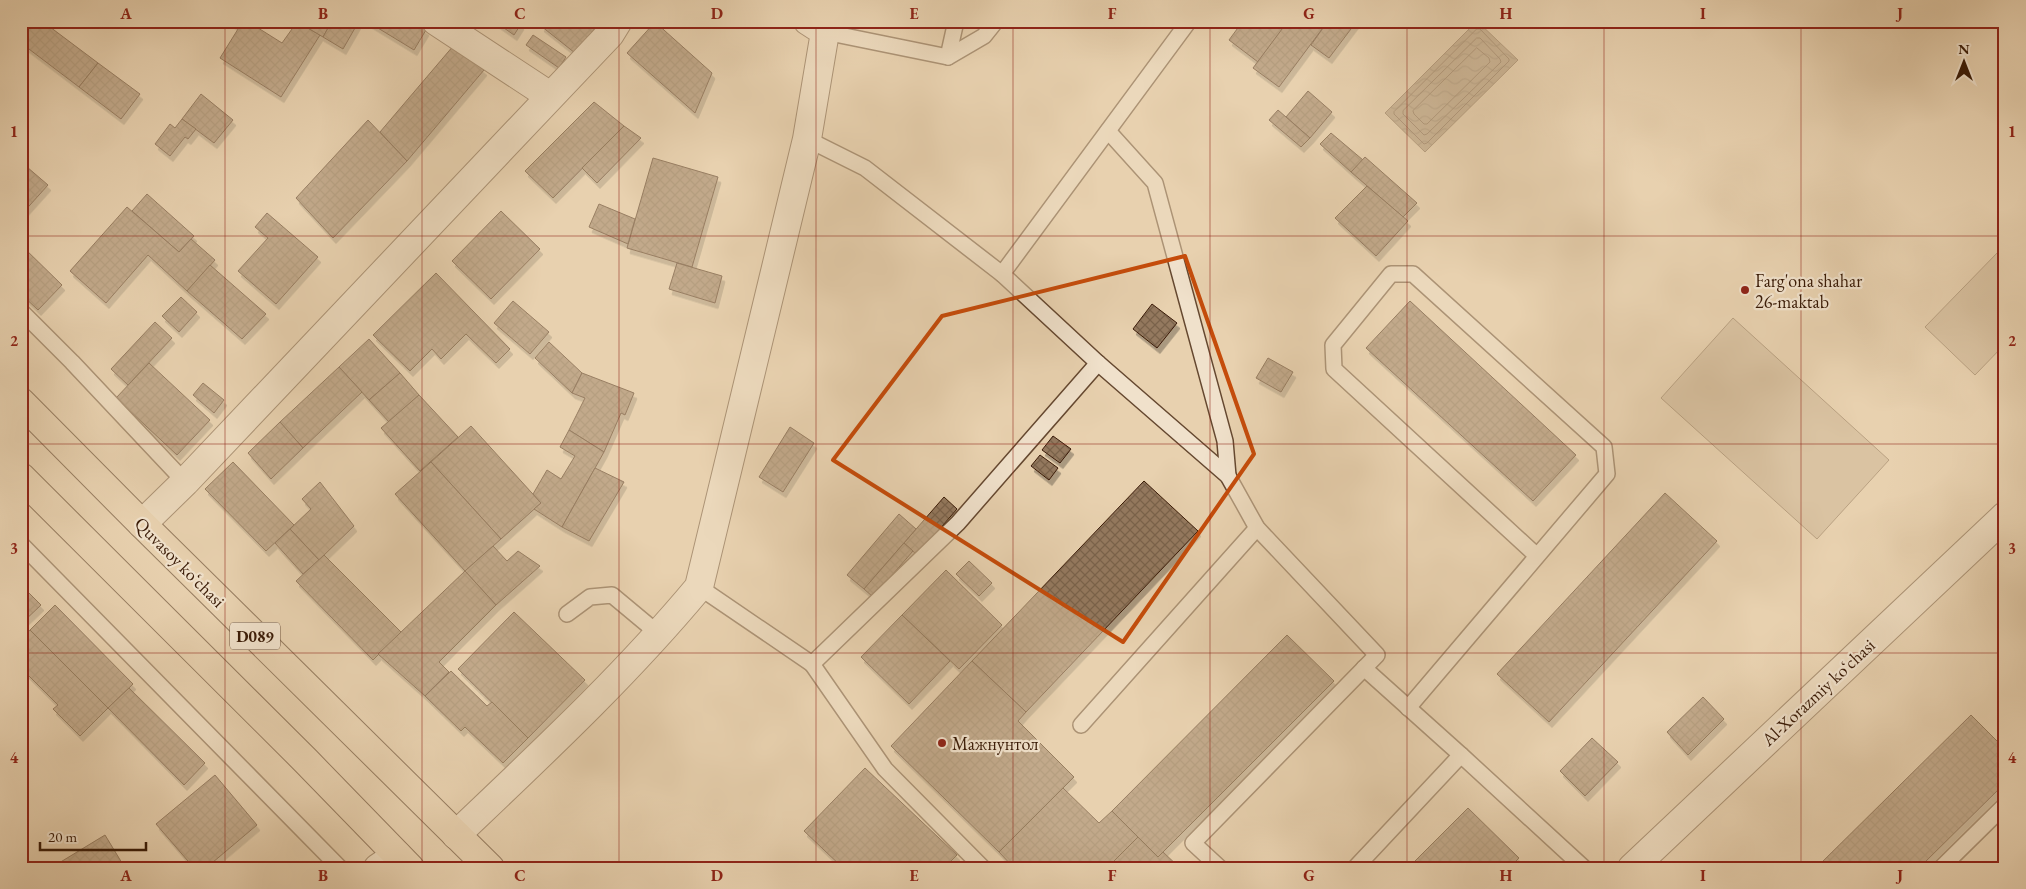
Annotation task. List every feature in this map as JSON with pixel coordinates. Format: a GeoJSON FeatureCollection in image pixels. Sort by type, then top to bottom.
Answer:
{"type":"FeatureCollection","features":[{"type":"Feature","properties":{"kind":"main road","name":"Quvasoy koʻchasi"},"geometry":{"type":"LineString","coordinates":[[21,402],[490,868]]}},
{"type":"Feature","properties":{"kind":"main road","name":"D089"},"geometry":{"type":"LineString","coordinates":[[21,477],[306,761],[395,864]]}},
{"type":"Feature","properties":{"kind":"street"},"geometry":{"type":"LineString","coordinates":[[436,21],[550,96]]}},
{"type":"Feature","properties":{"kind":"street"},"geometry":{"type":"LineString","coordinates":[[142,524],[185,482],[610,34],[618,21]]}},
{"type":"Feature","properties":{"kind":"street"},"geometry":{"type":"LineString","coordinates":[[456,834],[515,779],[660,635],[699,587],[807,139],[820,25]]}},
{"type":"Feature","properties":{"kind":"street","name":"Al-Xorazmiy koʻchasi"},"geometry":{"type":"LineString","coordinates":[[1632,868],[2005,516]]}},
{"type":"Feature","properties":{"kind":"lane"},"geometry":{"type":"LineString","coordinates":[[948,57],[956,21]]}},
{"type":"Feature","properties":{"kind":"lane"},"geometry":{"type":"LineString","coordinates":[[820,25],[948,57],[984,36],[996,21]]}},
{"type":"Feature","properties":{"kind":"lane"},"geometry":{"type":"LineString","coordinates":[[1002,274],[1189,21]]}},
{"type":"Feature","properties":{"kind":"lane"},"geometry":{"type":"LineString","coordinates":[[1108,131],[1155,183],[1225,441],[1228,476]]}},
{"type":"Feature","properties":{"kind":"lane"},"geometry":{"type":"LineString","coordinates":[[807,139],[865,168],[1002,274],[1098,364],[1228,476],[1257,528],[1377,655],[1193,843],[1220,868]]}},
{"type":"Feature","properties":{"kind":"lane"},"geometry":{"type":"LineString","coordinates":[[1408,708],[1607,474],[1604,448],[1413,274],[1391,274],[1333,345],[1334,369],[1537,556]]}},
{"type":"Feature","properties":{"kind":"lane"},"geometry":{"type":"LineString","coordinates":[[21,311],[72,362],[185,482]]}},
{"type":"Feature","properties":{"kind":"lane"},"geometry":{"type":"LineString","coordinates":[[812,664],[958,523],[1098,364]]}},
{"type":"Feature","properties":{"kind":"lane"},"geometry":{"type":"LineString","coordinates":[[1081,725],[1257,528]]}},
{"type":"Feature","properties":{"kind":"lane"},"geometry":{"type":"LineString","coordinates":[[21,544],[340,868]]}},
{"type":"Feature","properties":{"kind":"lane"},"geometry":{"type":"LineString","coordinates":[[699,587],[812,664],[885,769],[983,868]]}},
{"type":"Feature","properties":{"kind":"lane"},"geometry":{"type":"LineString","coordinates":[[566,614],[590,597],[612,595],[660,635]]}},
{"type":"Feature","properties":{"kind":"lane"},"geometry":{"type":"LineString","coordinates":[[1364,668],[1584,868]]}},
{"type":"Feature","properties":{"kind":"lane"},"geometry":{"type":"LineString","coordinates":[[1356,868],[1461,755]]}},
{"type":"Feature","properties":{"kind":"lane"},"geometry":{"type":"LineString","coordinates":[[1941,868],[2004,808]]}},
{"type":"Feature","properties":{"kind":"highlighted area"},"geometry":{"type":"Polygon","coordinates":[[[1185,256],[1254,454],[1123,642],[833,460],[942,316],[1185,256]]]}},
{"type":"Feature","properties":{"kind":"shaded area"},"geometry":{"type":"Polygon","coordinates":[[[1999,251],[2005,256],[2005,344],[1975,375],[1925,327],[1999,251]]]}},
{"type":"Feature","properties":{"kind":"shaded area"},"geometry":{"type":"Polygon","coordinates":[[[1733,318],[1889,460],[1817,539],[1661,398],[1733,318]]]}},
{"type":"Feature","properties":{"kind":"water"},"geometry":{"type":"Polygon","coordinates":[[[1477,21],[1518,60],[1425,152],[1385,113],[1477,21]]]}},
{"type":"Feature","properties":{"kind":"building"},"geometry":{"type":"Polygon","coordinates":[[[21,21],[42,21],[98,63],[79,87],[21,43],[21,21]]]}},
{"type":"Feature","properties":{"kind":"building"},"geometry":{"type":"Polygon","coordinates":[[[229,21],[243,21],[239,28],[229,21]]]}},
{"type":"Feature","properties":{"kind":"building"},"geometry":{"type":"Polygon","coordinates":[[[243,21],[247,21],[282,43],[297,22],[320,35],[281,97],[220,58],[243,21]]]}},
{"type":"Feature","properties":{"kind":"building"},"geometry":{"type":"Polygon","coordinates":[[[296,21],[332,21],[323,37],[296,21]]]}},
{"type":"Feature","properties":{"kind":"building"},"geometry":{"type":"Polygon","coordinates":[[[332,21],[359,21],[343,49],[323,37],[332,21]]]}},
{"type":"Feature","properties":{"kind":"building"},"geometry":{"type":"Polygon","coordinates":[[[412,21],[426,30],[414,50],[368,22],[412,21]]]}},
{"type":"Feature","properties":{"kind":"building"},"geometry":{"type":"Polygon","coordinates":[[[494,21],[517,21],[521,24],[514,35],[494,21]]]}},
{"type":"Feature","properties":{"kind":"building"},"geometry":{"type":"Polygon","coordinates":[[[545,21],[601,21],[575,53],[541,26],[545,21]]]}},
{"type":"Feature","properties":{"kind":"building"},"geometry":{"type":"Polygon","coordinates":[[[1243,21],[1288,22],[1258,62],[1229,40],[1243,21]]]}},
{"type":"Feature","properties":{"kind":"building"},"geometry":{"type":"Polygon","coordinates":[[[1288,21],[1320,21],[1325,25],[1279,87],[1253,68],[1288,21]]]}},
{"type":"Feature","properties":{"kind":"building"},"geometry":{"type":"Polygon","coordinates":[[[1328,21],[1357,21],[1329,58],[1311,45],[1328,21]]]}},
{"type":"Feature","properties":{"kind":"building"},"geometry":{"type":"Polygon","coordinates":[[[655,22],[712,73],[695,113],[627,53],[655,22]]]}},
{"type":"Feature","properties":{"kind":"building"},"geometry":{"type":"Polygon","coordinates":[[[533,35],[566,57],[559,68],[526,45],[533,35]]]}},
{"type":"Feature","properties":{"kind":"building"},"geometry":{"type":"Polygon","coordinates":[[[454,45],[484,70],[407,161],[380,132],[454,45]]]}},
{"type":"Feature","properties":{"kind":"building"},"geometry":{"type":"Polygon","coordinates":[[[98,63],[140,94],[121,119],[79,87],[98,63]]]}},
{"type":"Feature","properties":{"kind":"building"},"geometry":{"type":"Polygon","coordinates":[[[1308,91],[1332,112],[1310,138],[1286,117],[1308,91]]]}},
{"type":"Feature","properties":{"kind":"building"},"geometry":{"type":"Polygon","coordinates":[[[201,94],[233,120],[214,143],[182,119],[201,94]]]}},
{"type":"Feature","properties":{"kind":"building"},"geometry":{"type":"Polygon","coordinates":[[[594,102],[624,126],[553,198],[525,171],[594,102]]]}},
{"type":"Feature","properties":{"kind":"building"},"geometry":{"type":"Polygon","coordinates":[[[1278,110],[1310,138],[1301,147],[1269,120],[1278,110]]]}},
{"type":"Feature","properties":{"kind":"building"},"geometry":{"type":"Polygon","coordinates":[[[182,119],[196,129],[188,139],[185,137],[170,156],[155,144],[170,124],[175,128],[182,119]]]}},
{"type":"Feature","properties":{"kind":"building"},"geometry":{"type":"Polygon","coordinates":[[[368,120],[407,161],[333,238],[296,198],[368,120]]]}},
{"type":"Feature","properties":{"kind":"building"},"geometry":{"type":"Polygon","coordinates":[[[624,126],[641,138],[597,183],[582,168],[624,126]]]}},
{"type":"Feature","properties":{"kind":"building"},"geometry":{"type":"Polygon","coordinates":[[[1331,133],[1363,160],[1351,172],[1320,144],[1331,133]]]}},
{"type":"Feature","properties":{"kind":"building"},"geometry":{"type":"Polygon","coordinates":[[[1365,157],[1417,203],[1403,217],[1351,172],[1365,157]]]}},
{"type":"Feature","properties":{"kind":"building"},"geometry":{"type":"Polygon","coordinates":[[[653,158],[718,177],[692,267],[627,248],[653,158]]]}},
{"type":"Feature","properties":{"kind":"building"},"geometry":{"type":"Polygon","coordinates":[[[27,167],[48,185],[21,215],[21,173],[27,167]]]}},
{"type":"Feature","properties":{"kind":"building"},"geometry":{"type":"Polygon","coordinates":[[[1367,186],[1408,221],[1376,256],[1335,218],[1367,186]]]}},
{"type":"Feature","properties":{"kind":"building"},"geometry":{"type":"Polygon","coordinates":[[[147,194],[194,236],[179,252],[132,211],[147,194]]]}},
{"type":"Feature","properties":{"kind":"building"},"geometry":{"type":"Polygon","coordinates":[[[599,204],[635,219],[628,244],[589,227],[599,204]]]}},
{"type":"Feature","properties":{"kind":"building"},"geometry":{"type":"Polygon","coordinates":[[[127,207],[179,252],[191,239],[215,260],[187,291],[148,255],[106,303],[70,271],[127,207]]]}},
{"type":"Feature","properties":{"kind":"building"},"geometry":{"type":"Polygon","coordinates":[[[501,211],[540,249],[491,299],[452,261],[501,211]]]}},
{"type":"Feature","properties":{"kind":"building"},"geometry":{"type":"Polygon","coordinates":[[[267,213],[318,257],[276,304],[238,271],[268,238],[255,227],[267,213]]]}},
{"type":"Feature","properties":{"kind":"building"},"geometry":{"type":"Polygon","coordinates":[[[21,245],[62,285],[38,310],[21,294],[21,245]]]}},
{"type":"Feature","properties":{"kind":"building"},"geometry":{"type":"Polygon","coordinates":[[[677,263],[722,276],[715,303],[669,289],[677,263]]]}},
{"type":"Feature","properties":{"kind":"building"},"geometry":{"type":"Polygon","coordinates":[[[210,265],[266,314],[242,339],[187,291],[210,265]]]}},
{"type":"Feature","properties":{"kind":"building"},"geometry":{"type":"Polygon","coordinates":[[[436,273],[510,349],[496,363],[466,334],[441,359],[432,349],[410,371],[373,335],[436,273]]]}},
{"type":"Feature","properties":{"kind":"building"},"geometry":{"type":"Polygon","coordinates":[[[181,297],[197,312],[179,332],[162,316],[181,297]]]}},
{"type":"Feature","properties":{"kind":"building"},"geometry":{"type":"Polygon","coordinates":[[[513,301],[549,332],[530,354],[494,323],[513,301]]]}},
{"type":"Feature","properties":{"kind":"building"},"geometry":{"type":"Polygon","coordinates":[[[1410,301],[1576,455],[1533,501],[1366,348],[1410,301]]]}},
{"type":"Feature","properties":{"kind":"building"},"geometry":{"type":"Polygon","coordinates":[[[1152,304],[1177,323],[1157,348],[1133,329],[1152,304]]]}},
{"type":"Feature","properties":{"kind":"building"},"geometry":{"type":"Polygon","coordinates":[[[155,322],[172,338],[128,385],[111,369],[155,322]]]}},
{"type":"Feature","properties":{"kind":"building"},"geometry":{"type":"Polygon","coordinates":[[[369,339],[400,373],[369,400],[339,367],[369,339]]]}},
{"type":"Feature","properties":{"kind":"building"},"geometry":{"type":"Polygon","coordinates":[[[549,342],[582,373],[572,393],[535,358],[549,342]]]}},
{"type":"Feature","properties":{"kind":"building"},"geometry":{"type":"Polygon","coordinates":[[[1268,358],[1293,372],[1281,392],[1256,378],[1268,358]]]}},
{"type":"Feature","properties":{"kind":"building"},"geometry":{"type":"Polygon","coordinates":[[[149,363],[210,420],[177,455],[116,398],[149,363]]]}},
{"type":"Feature","properties":{"kind":"building"},"geometry":{"type":"Polygon","coordinates":[[[339,367],[362,392],[303,448],[280,422],[339,367]]]}},
{"type":"Feature","properties":{"kind":"building"},"geometry":{"type":"Polygon","coordinates":[[[400,373],[419,395],[389,422],[369,400],[400,373]]]}},
{"type":"Feature","properties":{"kind":"building"},"geometry":{"type":"Polygon","coordinates":[[[582,373],[634,393],[625,415],[621,413],[604,452],[569,430],[585,398],[572,393],[582,373]]]}},
{"type":"Feature","properties":{"kind":"building"},"geometry":{"type":"Polygon","coordinates":[[[203,383],[224,400],[214,413],[193,395],[203,383]]]}},
{"type":"Feature","properties":{"kind":"building"},"geometry":{"type":"Polygon","coordinates":[[[419,395],[458,437],[420,471],[381,428],[419,395]]]}},
{"type":"Feature","properties":{"kind":"building"},"geometry":{"type":"Polygon","coordinates":[[[280,422],[303,448],[271,479],[248,453],[280,422]]]}},
{"type":"Feature","properties":{"kind":"building"},"geometry":{"type":"Polygon","coordinates":[[[471,426],[541,503],[501,539],[431,462],[471,426]]]}},
{"type":"Feature","properties":{"kind":"building"},"geometry":{"type":"Polygon","coordinates":[[[790,427],[814,443],[783,492],[759,477],[790,427]]]}},
{"type":"Feature","properties":{"kind":"building"},"geometry":{"type":"Polygon","coordinates":[[[569,430],[604,452],[562,527],[534,509],[541,503],[533,494],[547,470],[561,479],[575,456],[560,447],[569,430]]]}},
{"type":"Feature","properties":{"kind":"building"},"geometry":{"type":"Polygon","coordinates":[[[1053,436],[1071,449],[1060,463],[1042,450],[1053,436]]]}},
{"type":"Feature","properties":{"kind":"building"},"geometry":{"type":"Polygon","coordinates":[[[1040,455],[1058,468],[1049,480],[1031,466],[1040,455]]]}},
{"type":"Feature","properties":{"kind":"building"},"geometry":{"type":"Polygon","coordinates":[[[233,462],[294,525],[266,551],[205,489],[233,462]]]}},
{"type":"Feature","properties":{"kind":"building"},"geometry":{"type":"Polygon","coordinates":[[[431,462],[501,539],[465,571],[395,494],[431,462]]]}},
{"type":"Feature","properties":{"kind":"building"},"geometry":{"type":"Polygon","coordinates":[[[595,468],[624,482],[589,541],[562,527],[595,468]]]}},
{"type":"Feature","properties":{"kind":"building"},"geometry":{"type":"Polygon","coordinates":[[[1144,481],[1198,531],[1026,712],[972,661],[1144,481]]]}},
{"type":"Feature","properties":{"kind":"building"},"geometry":{"type":"Polygon","coordinates":[[[320,482],[354,526],[319,560],[290,529],[311,509],[302,499],[320,482]]]}},
{"type":"Feature","properties":{"kind":"building"},"geometry":{"type":"Polygon","coordinates":[[[1665,493],[1717,541],[1549,722],[1497,674],[1665,493]]]}},
{"type":"Feature","properties":{"kind":"building"},"geometry":{"type":"Polygon","coordinates":[[[944,497],[957,509],[917,555],[904,543],[944,497]]]}},
{"type":"Feature","properties":{"kind":"building"},"geometry":{"type":"Polygon","coordinates":[[[899,514],[916,529],[864,589],[847,575],[899,514]]]}},
{"type":"Feature","properties":{"kind":"building"},"geometry":{"type":"Polygon","coordinates":[[[290,529],[319,560],[303,574],[275,543],[290,529]]]}},
{"type":"Feature","properties":{"kind":"building"},"geometry":{"type":"Polygon","coordinates":[[[904,543],[913,551],[873,597],[864,589],[904,543]]]}},
{"type":"Feature","properties":{"kind":"building"},"geometry":{"type":"Polygon","coordinates":[[[493,546],[507,561],[518,551],[540,566],[496,605],[465,571],[493,546]]]}},
{"type":"Feature","properties":{"kind":"building"},"geometry":{"type":"Polygon","coordinates":[[[324,555],[401,632],[373,660],[296,581],[324,555]]]}},
{"type":"Feature","properties":{"kind":"building"},"geometry":{"type":"Polygon","coordinates":[[[969,561],[992,583],[979,596],[956,574],[969,561]]]}},
{"type":"Feature","properties":{"kind":"building"},"geometry":{"type":"Polygon","coordinates":[[[946,570],[1002,625],[959,669],[902,615],[946,570]]]}},
{"type":"Feature","properties":{"kind":"building"},"geometry":{"type":"Polygon","coordinates":[[[465,571],[496,605],[439,662],[449,672],[425,696],[378,654],[465,571]]]}},
{"type":"Feature","properties":{"kind":"building"},"geometry":{"type":"Polygon","coordinates":[[[21,585],[41,605],[21,624],[21,585]]]}},
{"type":"Feature","properties":{"kind":"building"},"geometry":{"type":"Polygon","coordinates":[[[55,605],[133,684],[108,708],[30,630],[55,605]]]}},
{"type":"Feature","properties":{"kind":"building"},"geometry":{"type":"Polygon","coordinates":[[[514,612],[585,680],[528,738],[458,669],[514,612]]]}},
{"type":"Feature","properties":{"kind":"building"},"geometry":{"type":"Polygon","coordinates":[[[902,615],[950,661],[909,704],[861,657],[902,615]]]}},
{"type":"Feature","properties":{"kind":"building"},"geometry":{"type":"Polygon","coordinates":[[[30,630],[108,708],[80,736],[53,709],[58,705],[21,668],[21,638],[30,630]]]}},
{"type":"Feature","properties":{"kind":"building"},"geometry":{"type":"Polygon","coordinates":[[[1287,635],[1334,681],[1158,857],[1112,811],[1287,635]]]}},
{"type":"Feature","properties":{"kind":"building"},"geometry":{"type":"Polygon","coordinates":[[[972,661],[1026,712],[1018,721],[1074,777],[999,852],[891,746],[972,661]]]}},
{"type":"Feature","properties":{"kind":"building"},"geometry":{"type":"Polygon","coordinates":[[[451,671],[487,706],[492,702],[528,738],[503,763],[465,727],[461,731],[425,696],[451,671]]]}},
{"type":"Feature","properties":{"kind":"building"},"geometry":{"type":"Polygon","coordinates":[[[129,688],[205,763],[184,785],[108,708],[129,688]]]}},
{"type":"Feature","properties":{"kind":"building"},"geometry":{"type":"Polygon","coordinates":[[[1703,697],[1724,719],[1688,755],[1667,732],[1703,697]]]}},
{"type":"Feature","properties":{"kind":"building"},"geometry":{"type":"Polygon","coordinates":[[[1971,715],[2005,749],[2005,783],[1919,868],[1816,868],[1971,715]]]}},
{"type":"Feature","properties":{"kind":"building"},"geometry":{"type":"Polygon","coordinates":[[[1592,738],[1618,762],[1585,796],[1560,771],[1592,738]]]}},
{"type":"Feature","properties":{"kind":"building"},"geometry":{"type":"Polygon","coordinates":[[[865,768],[957,855],[944,868],[843,868],[804,831],[865,768]]]}},
{"type":"Feature","properties":{"kind":"building"},"geometry":{"type":"Polygon","coordinates":[[[215,775],[257,825],[206,868],[194,868],[156,824],[215,775]]]}},
{"type":"Feature","properties":{"kind":"building"},"geometry":{"type":"Polygon","coordinates":[[[1063,788],[1099,823],[1112,811],[1138,837],[1107,868],[1014,868],[999,852],[1063,788]]]}},
{"type":"Feature","properties":{"kind":"building"},"geometry":{"type":"Polygon","coordinates":[[[1468,808],[1519,858],[1509,868],[1408,868],[1468,808]]]}},
{"type":"Feature","properties":{"kind":"building"},"geometry":{"type":"Polygon","coordinates":[[[105,835],[125,868],[55,868],[54,866],[105,835]]]}},
{"type":"Feature","properties":{"kind":"building"},"geometry":{"type":"Polygon","coordinates":[[[1138,837],[1158,857],[1163,852],[1180,868],[1107,868],[1138,837]]]}},
{"type":"Feature","properties":{"kind":"place","name":"Farg'ona shahar 26-maktab"},"geometry":{"type":"Point","coordinates":[1745,290]}},
{"type":"Feature","properties":{"kind":"place","name":"Мажнунтол"},"geometry":{"type":"Point","coordinates":[942,743]}}]}
